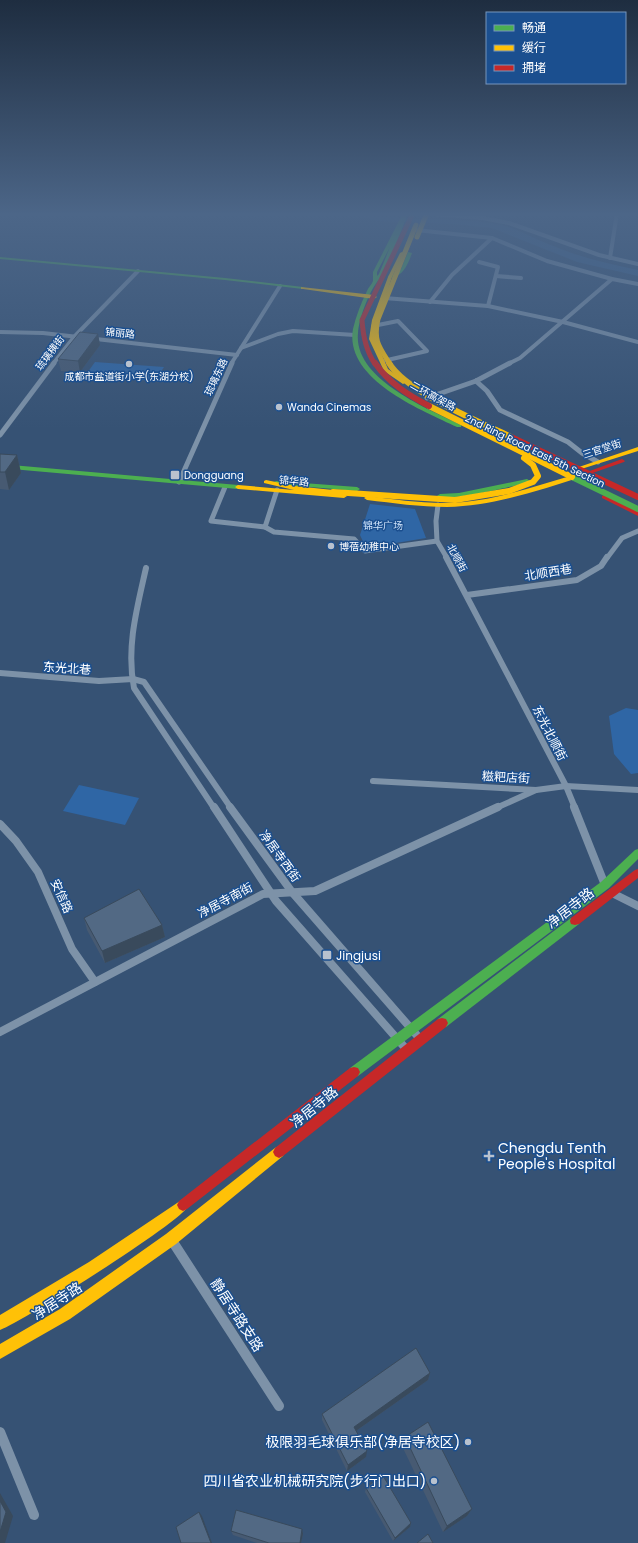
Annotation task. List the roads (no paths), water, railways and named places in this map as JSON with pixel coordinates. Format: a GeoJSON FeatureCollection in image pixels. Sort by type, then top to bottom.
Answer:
{"type":"FeatureCollection","features":[{"type":"Feature","properties":{"kind":"main road"},"geometry":{"type":"LineString","coordinates":[[271,285],[384,298]]}},
{"type":"Feature","properties":{"kind":"main road","name":"2nd Ring Road East 5th Section"},"geometry":{"type":"LineString","coordinates":[[373,285],[354,335],[357,354],[371,373],[408,401],[638,514]]}},
{"type":"Feature","properties":{"kind":"main road","name":"二环高架路"},"geometry":{"type":"LineString","coordinates":[[377,285],[362,320],[362,343],[369,357],[381,373],[395,386],[414,400],[638,509]]}},
{"type":"Feature","properties":{"kind":"main road","name":"2nd Ring Road East 5th Section"},"geometry":{"type":"LineString","coordinates":[[388,285],[373,326],[372,339],[386,370],[427,398],[582,475],[638,501]]}},
{"type":"Feature","properties":{"kind":"main road","name":"二环高架路"},"geometry":{"type":"LineString","coordinates":[[393,285],[378,319],[375,331],[377,343],[392,368],[410,384],[434,399],[638,497]]}},
{"type":"Feature","properties":{"kind":"main road"},"geometry":{"type":"LineString","coordinates":[[266,482],[294,488],[333,492],[455,500],[509,491],[533,482],[538,476],[533,464],[465,428],[449,417]]}},
{"type":"Feature","properties":{"kind":"main road","name":"三官堂街"},"geometry":{"type":"LineString","coordinates":[[572,470],[638,449]]}},
{"type":"Feature","properties":{"kind":"main road","name":"三官堂街"},"geometry":{"type":"LineString","coordinates":[[582,475],[638,456]]}},
{"type":"Feature","properties":{"kind":"main road","name":"锦华路"},"geometry":{"type":"LineString","coordinates":[[0,459],[277,490],[438,505],[460,504],[500,498],[582,475]]}},
{"type":"Feature","properties":{"kind":"main road","name":"锦华路"},"geometry":{"type":"LineString","coordinates":[[0,466],[266,482],[436,496],[459,495],[572,470]]}},
{"type":"Feature","properties":{"kind":"main road","name":"净居寺路"},"geometry":{"type":"LineString","coordinates":[[0,1323],[75,1279],[157,1225],[412,1028],[605,885],[638,853]]}},
{"type":"Feature","properties":{"kind":"main road","name":"净居寺路"},"geometry":{"type":"LineString","coordinates":[[0,1352],[65,1314],[171,1239],[407,1050],[638,873]]}},
{"type":"Feature","properties":{"kind":"street","name":"琉璃横街"},"geometry":{"type":"LineString","coordinates":[[0,435],[74,337],[124,285]]}},
{"type":"Feature","properties":{"kind":"street"},"geometry":{"type":"LineString","coordinates":[[430,302],[444,285]]}},
{"type":"Feature","properties":{"kind":"street"},"geometry":{"type":"LineString","coordinates":[[488,306],[494,285]]}},
{"type":"Feature","properties":{"kind":"street"},"geometry":{"type":"LineString","coordinates":[[427,398],[476,381],[520,358],[605,285]]}},
{"type":"Feature","properties":{"kind":"street","name":"琉璃东路"},"geometry":{"type":"LineString","coordinates":[[180,478],[229,368],[280,286]]}},
{"type":"Feature","properties":{"kind":"street"},"geometry":{"type":"LineString","coordinates":[[384,298],[488,306],[563,322],[638,342]]}},
{"type":"Feature","properties":{"kind":"street"},"geometry":{"type":"LineString","coordinates":[[373,326],[398,321],[427,351],[382,361]]}},
{"type":"Feature","properties":{"kind":"street"},"geometry":{"type":"LineString","coordinates":[[241,348],[278,334],[293,331],[354,335]]}},
{"type":"Feature","properties":{"kind":"street","name":"锦丽路"},"geometry":{"type":"LineString","coordinates":[[0,332],[33,332],[237,355]]}},
{"type":"Feature","properties":{"kind":"street"},"geometry":{"type":"LineString","coordinates":[[476,381],[487,391],[500,410],[568,442],[582,453],[598,462]]}},
{"type":"Feature","properties":{"kind":"street"},"geometry":{"type":"LineString","coordinates":[[225,487],[210,521],[265,527],[274,532],[354,539],[365,551],[438,541]]}},
{"type":"Feature","properties":{"kind":"street"},"geometry":{"type":"LineString","coordinates":[[265,527],[277,490]]}},
{"type":"Feature","properties":{"kind":"street","name":"北顺街"},"geometry":{"type":"LineString","coordinates":[[438,505],[436,521],[438,541],[467,595]]}},
{"type":"Feature","properties":{"kind":"street","name":"北顺西巷"},"geometry":{"type":"LineString","coordinates":[[467,595],[577,580],[601,566],[622,538],[638,531]]}},
{"type":"Feature","properties":{"kind":"street"},"geometry":{"type":"LineString","coordinates":[[146,568],[136,615],[131,651],[131,671],[134,688],[271,894],[407,1050]]}},
{"type":"Feature","properties":{"kind":"street","name":"东光北顺街"},"geometry":{"type":"LineString","coordinates":[[467,595],[566,786],[605,885]]}},
{"type":"Feature","properties":{"kind":"street","name":"东光北巷"},"geometry":{"type":"LineString","coordinates":[[0,673],[99,681],[133,679]]}},
{"type":"Feature","properties":{"kind":"street","name":"净居寺西街"},"geometry":{"type":"LineString","coordinates":[[133,679],[144,682],[236,816],[292,892],[421,1040]]}},
{"type":"Feature","properties":{"kind":"street","name":"糍粑店街"},"geometry":{"type":"LineString","coordinates":[[373,781],[536,790],[566,786],[638,790]]}},
{"type":"Feature","properties":{"kind":"street","name":"净居寺南街"},"geometry":{"type":"LineString","coordinates":[[0,1032],[263,894],[315,891],[536,790]]}},
{"type":"Feature","properties":{"kind":"street","name":"安信路"},"geometry":{"type":"LineString","coordinates":[[0,824],[16,841],[38,872],[72,949],[95,982]]}},
{"type":"Feature","properties":{"kind":"street"},"geometry":{"type":"LineString","coordinates":[[612,892],[638,906]]}},
{"type":"Feature","properties":{"kind":"street","name":"静居寺路支路"},"geometry":{"type":"LineString","coordinates":[[171,1239],[279,1406]]}},
{"type":"Feature","properties":{"kind":"street"},"geometry":{"type":"LineString","coordinates":[[0,1432],[34,1516]]}},
{"type":"Feature","properties":{"kind":"place","name":"成都市盐道街小学(东湖分校)"},"geometry":{"type":"Point","coordinates":[129,364]}},
{"type":"Feature","properties":{"kind":"place","name":"Wanda Cinemas"},"geometry":{"type":"Point","coordinates":[279,407]}},
{"type":"Feature","properties":{"kind":"place","name":"Dongguang"},"geometry":{"type":"Point","coordinates":[175,475]}},
{"type":"Feature","properties":{"kind":"place","name":"博蓓幼稚中心"},"geometry":{"type":"Point","coordinates":[331,546]}},
{"type":"Feature","properties":{"kind":"place","name":"Jingjusi"},"geometry":{"type":"Point","coordinates":[327,955]}},
{"type":"Feature","properties":{"kind":"place","name":"Chengdu Tenth People's Hospital"},"geometry":{"type":"Point","coordinates":[489,1156]}},
{"type":"Feature","properties":{"kind":"place","name":"极限羽毛球俱乐部(净居寺校区)"},"geometry":{"type":"Point","coordinates":[468,1442]}},
{"type":"Feature","properties":{"kind":"place","name":"四川省农业机械研究院(步行门出口)"},"geometry":{"type":"Point","coordinates":[434,1481]}},
{"type":"Feature","properties":{"kind":"park label","name":"锦华广场"},"geometry":{"type":"Point","coordinates":[383,525]}}]}
